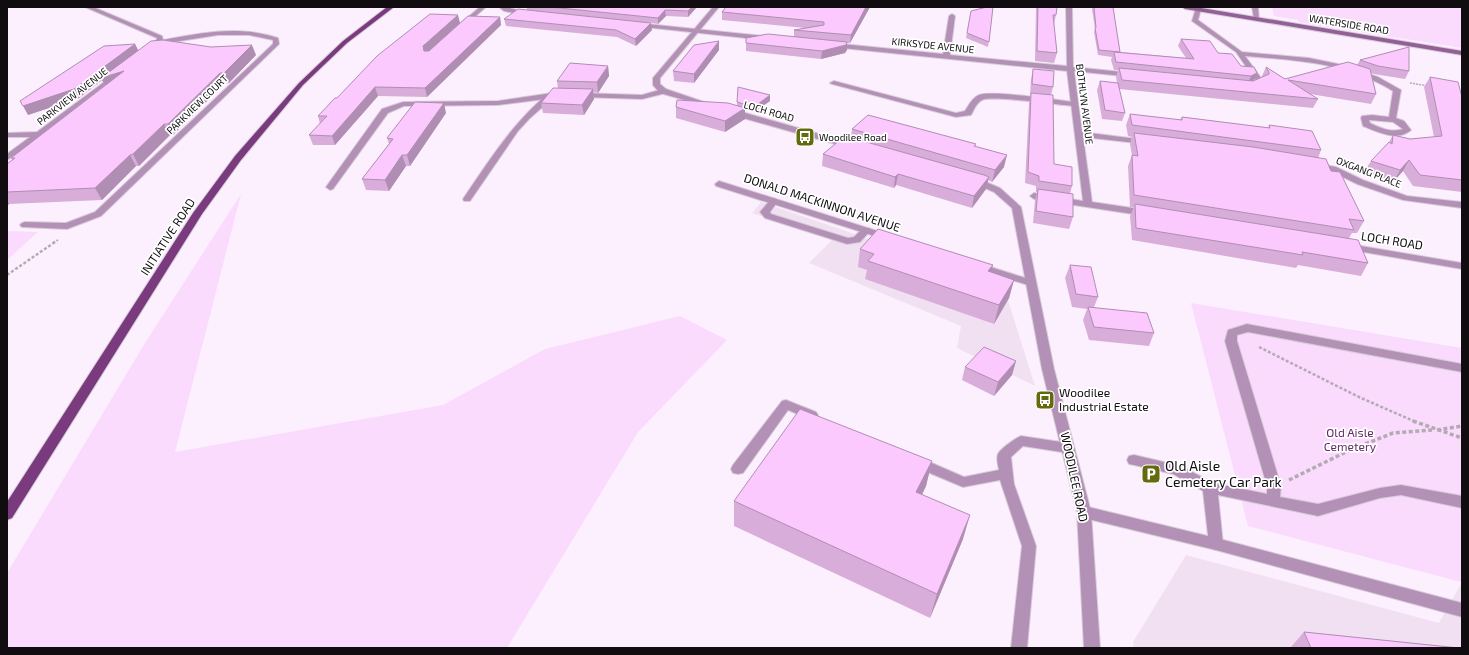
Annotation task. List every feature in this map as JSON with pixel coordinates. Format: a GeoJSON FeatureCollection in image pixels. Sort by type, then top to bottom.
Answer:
{"type":"FeatureCollection","features":[{"type":"Feature","properties":{"kind":"main road","name":"INITIATIVE ROAD"},"geometry":{"type":"LineString","coordinates":[[7,514],[198,213],[238,158],[301,84],[345,42],[391,7]]}},
{"type":"Feature","properties":{"kind":"main road","name":"WATERSIDE ROAD"},"geometry":{"type":"LineString","coordinates":[[1185,7],[1462,53]]}},
{"type":"Feature","properties":{"kind":"street"},"geometry":{"type":"LineString","coordinates":[[88,7],[160,37],[159,42],[147,52]]}},
{"type":"Feature","properties":{"kind":"street"},"geometry":{"type":"LineString","coordinates":[[456,30],[483,7]]}},
{"type":"Feature","properties":{"kind":"street"},"geometry":{"type":"LineString","coordinates":[[502,7],[506,10],[536,15]]}},
{"type":"Feature","properties":{"kind":"street"},"geometry":{"type":"LineString","coordinates":[[330,187],[385,110],[403,104],[498,103],[552,95],[642,97],[663,91],[657,85],[656,78],[716,7]]}},
{"type":"Feature","properties":{"kind":"street","name":"BOTHLYN AVENUE"},"geometry":{"type":"LineString","coordinates":[[1069,7],[1070,69],[1088,204]]}},
{"type":"Feature","properties":{"kind":"street"},"geometry":{"type":"LineString","coordinates":[[1254,7],[1257,19]]}},
{"type":"Feature","properties":{"kind":"street"},"geometry":{"type":"LineString","coordinates":[[1198,9],[1194,18],[1198,24],[1240,54],[1260,82],[1248,87],[1241,86]]}},
{"type":"Feature","properties":{"kind":"street"},"geometry":{"type":"LineString","coordinates":[[946,57],[952,16]]}},
{"type":"Feature","properties":{"kind":"street"},"geometry":{"type":"LineString","coordinates":[[630,25],[776,39]]}},
{"type":"Feature","properties":{"kind":"street","name":"PARKVIEW COURT"},"geometry":{"type":"LineString","coordinates":[[25,225],[67,226],[98,214],[276,44],[276,39],[267,35],[226,32],[159,42]]}},
{"type":"Feature","properties":{"kind":"street","name":"KIRKSYDE AVENUE"},"geometry":{"type":"LineString","coordinates":[[822,44],[1140,76]]}},
{"type":"Feature","properties":{"kind":"street"},"geometry":{"type":"LineString","coordinates":[[1240,54],[1291,57],[1341,66],[1376,78],[1397,90],[1395,110],[1392,120]]}},
{"type":"Feature","properties":{"kind":"street","name":"PARKVIEW AVENUE"},"geometry":{"type":"LineString","coordinates":[[7,158],[122,71]]}},
{"type":"Feature","properties":{"kind":"street"},"geometry":{"type":"LineString","coordinates":[[834,83],[956,115],[968,113],[975,101],[981,97],[996,96],[1074,104]]}},
{"type":"Feature","properties":{"kind":"street","name":"LOCH ROAD"},"geometry":{"type":"LineString","coordinates":[[663,91],[863,149]]}},
{"type":"Feature","properties":{"kind":"street"},"geometry":{"type":"LineString","coordinates":[[467,199],[523,120],[540,103],[552,95]]}},
{"type":"Feature","properties":{"kind":"street"},"geometry":{"type":"LineString","coordinates":[[7,135],[40,134]]}},
{"type":"Feature","properties":{"kind":"street"},"geometry":{"type":"LineString","coordinates":[[1078,134],[1156,144]]}},
{"type":"Feature","properties":{"kind":"street","name":"OXGANG PLACE"},"geometry":{"type":"LineString","coordinates":[[1310,165],[1333,169],[1360,182],[1406,198],[1462,205]]}},
{"type":"Feature","properties":{"kind":"street","name":"WOODILEE ROAD"},"geometry":{"type":"LineString","coordinates":[[970,179],[985,183],[1006,195],[1016,207],[1048,369],[1084,512],[1092,648]]}},
{"type":"Feature","properties":{"kind":"street","name":"DONALD MACKINNON AVENUE"},"geometry":{"type":"LineString","coordinates":[[720,184],[896,240]]}},
{"type":"Feature","properties":{"kind":"street"},"geometry":{"type":"LineString","coordinates":[[1034,196],[1158,215]]}},
{"type":"Feature","properties":{"kind":"street"},"geometry":{"type":"LineString","coordinates":[[774,201],[765,212],[768,216],[847,241],[857,240],[866,230]]}},
{"type":"Feature","properties":{"kind":"street","name":"LOCH ROAD"},"geometry":{"type":"LineString","coordinates":[[1337,245],[1462,266]]}},
{"type":"Feature","properties":{"kind":"street"},"geometry":{"type":"LineString","coordinates":[[971,264],[1031,283]]}},
{"type":"Feature","properties":{"kind":"street"},"geometry":{"type":"LineString","coordinates":[[1273,501],[1274,486],[1231,341],[1232,333],[1246,328],[1462,368]]}},
{"type":"Feature","properties":{"kind":"street"},"geometry":{"type":"LineString","coordinates":[[738,469],[786,404],[822,419]]}},
{"type":"Feature","properties":{"kind":"street"},"geometry":{"type":"LineString","coordinates":[[1019,648],[1029,546],[1008,484],[1004,455],[1021,441],[1068,448]]}},
{"type":"Feature","properties":{"kind":"street"},"geometry":{"type":"LineString","coordinates":[[906,457],[963,482],[1006,474]]}},
{"type":"Feature","properties":{"kind":"street"},"geometry":{"type":"LineString","coordinates":[[1134,460],[1176,470],[1210,488],[1318,510],[1380,493],[1401,490],[1462,502]]}},
{"type":"Feature","properties":{"kind":"street"},"geometry":{"type":"LineString","coordinates":[[1210,488],[1216,544]]}},
{"type":"Feature","properties":{"kind":"street"},"geometry":{"type":"LineString","coordinates":[[1084,512],[1216,544],[1462,610]]}},
{"type":"Feature","properties":{"kind":"path"},"geometry":{"type":"LineString","coordinates":[[1376,78],[1433,86]]}},
{"type":"Feature","properties":{"kind":"path"},"geometry":{"type":"LineString","coordinates":[[7,275],[59,240]]}},
{"type":"Feature","properties":{"kind":"path"},"geometry":{"type":"LineString","coordinates":[[1232,333],[1380,408],[1434,430],[1462,438]]}},
{"type":"Feature","properties":{"kind":"path"},"geometry":{"type":"LineString","coordinates":[[1274,486],[1295,478],[1350,450],[1393,433],[1462,426]]}},
{"type":"Feature","properties":{"kind":"shaded area"},"geometry":{"type":"Polygon","coordinates":[[[761,202],[866,238],[1002,281],[1035,386],[957,348],[961,326],[809,263],[833,239],[752,213],[761,202]]]}},
{"type":"Feature","properties":{"kind":"shaded area"},"geometry":{"type":"Polygon","coordinates":[[[1186,555],[1439,623],[1462,582],[1462,648],[1134,648],[1133,642],[1186,555]]]}},
{"type":"Feature","properties":{"kind":"green space"},"geometry":{"type":"Polygon","coordinates":[[[1272,7],[1462,7],[1462,48],[1298,22],[1298,20],[1274,16],[1272,7]]]}},
{"type":"Feature","properties":{"kind":"green space"},"geometry":{"type":"Polygon","coordinates":[[[241,194],[175,452],[443,405],[545,349],[680,316],[727,340],[638,432],[507,648],[7,648],[7,573],[145,343],[241,194]]]}},
{"type":"Feature","properties":{"kind":"green space"},"geometry":{"type":"Polygon","coordinates":[[[7,232],[38,232],[7,260],[7,232]]]}},
{"type":"Feature","properties":{"kind":"green space","name":"Old Aisle Cemetery"},"geometry":{"type":"Polygon","coordinates":[[[1191,303],[1462,348],[1461,582],[1248,526],[1191,303]]]}},
{"type":"Feature","properties":{"kind":"building"},"geometry":{"type":"Polygon","coordinates":[[[550,7],[692,7],[688,11],[665,10],[658,18],[550,7]]]}},
{"type":"Feature","properties":{"kind":"building"},"geometry":{"type":"Polygon","coordinates":[[[726,7],[866,7],[851,35],[794,30],[824,25],[824,22],[722,12],[726,7]]]}},
{"type":"Feature","properties":{"kind":"building"},"geometry":{"type":"Polygon","coordinates":[[[993,7],[989,42],[967,33],[971,11],[993,7]]]}},
{"type":"Feature","properties":{"kind":"building"},"geometry":{"type":"Polygon","coordinates":[[[1038,7],[1057,7],[1056,15],[1053,15],[1057,53],[1037,51],[1038,7]]]}},
{"type":"Feature","properties":{"kind":"building"},"geometry":{"type":"Polygon","coordinates":[[[1094,7],[1113,7],[1120,52],[1099,50],[1095,28],[1094,7]]]}},
{"type":"Feature","properties":{"kind":"building"},"geometry":{"type":"Polygon","coordinates":[[[518,9],[651,23],[635,39],[616,30],[504,19],[518,9]]]}},
{"type":"Feature","properties":{"kind":"building"},"geometry":{"type":"Polygon","coordinates":[[[430,14],[458,15],[423,46],[424,51],[429,51],[468,16],[500,17],[425,88],[375,87],[332,136],[309,135],[327,116],[318,116],[377,56],[430,14]]]}},
{"type":"Feature","properties":{"kind":"building"},"geometry":{"type":"Polygon","coordinates":[[[768,34],[847,42],[846,45],[822,51],[746,43],[746,38],[768,34]]]}},
{"type":"Feature","properties":{"kind":"building"},"geometry":{"type":"Polygon","coordinates":[[[1181,39],[1210,41],[1218,53],[1232,54],[1241,66],[1254,67],[1257,73],[1251,76],[1116,62],[1114,52],[1194,59],[1181,39]]]}},
{"type":"Feature","properties":{"kind":"building"},"geometry":{"type":"Polygon","coordinates":[[[163,40],[211,47],[252,45],[224,73],[220,73],[168,124],[164,124],[95,188],[7,192],[7,164],[15,158],[11,158],[124,71],[101,78],[151,41],[163,40]]]}},
{"type":"Feature","properties":{"kind":"building"},"geometry":{"type":"Polygon","coordinates":[[[719,41],[694,74],[673,71],[694,45],[719,41]]]}},
{"type":"Feature","properties":{"kind":"building"},"geometry":{"type":"Polygon","coordinates":[[[135,44],[74,89],[23,106],[20,101],[104,46],[135,44]]]}},
{"type":"Feature","properties":{"kind":"building"},"geometry":{"type":"Polygon","coordinates":[[[1409,47],[1409,71],[1378,66],[1360,60],[1409,47]]]}},
{"type":"Feature","properties":{"kind":"building"},"geometry":{"type":"Polygon","coordinates":[[[1348,62],[1370,69],[1376,94],[1288,80],[1318,99],[1122,80],[1119,68],[1253,81],[1269,74],[1266,67],[1285,79],[1348,62]]]}},
{"type":"Feature","properties":{"kind":"building"},"geometry":{"type":"Polygon","coordinates":[[[570,63],[608,66],[597,82],[557,81],[570,63]]]}},
{"type":"Feature","properties":{"kind":"building"},"geometry":{"type":"Polygon","coordinates":[[[1033,69],[1054,71],[1053,87],[1032,84],[1033,69]]]}},
{"type":"Feature","properties":{"kind":"building"},"geometry":{"type":"Polygon","coordinates":[[[1430,77],[1458,82],[1462,97],[1462,180],[1420,175],[1409,160],[1400,170],[1371,161],[1389,142],[1392,144],[1393,135],[1410,139],[1442,136],[1430,77]]]}},
{"type":"Feature","properties":{"kind":"building"},"geometry":{"type":"Polygon","coordinates":[[[1100,81],[1118,83],[1125,113],[1105,110],[1100,81]]]}},
{"type":"Feature","properties":{"kind":"building"},"geometry":{"type":"Polygon","coordinates":[[[738,87],[770,95],[754,107],[737,102],[738,87]]]}},
{"type":"Feature","properties":{"kind":"building"},"geometry":{"type":"Polygon","coordinates":[[[553,88],[593,89],[582,105],[541,103],[553,88]]]}},
{"type":"Feature","properties":{"kind":"building"},"geometry":{"type":"Polygon","coordinates":[[[1031,93],[1053,95],[1054,164],[1072,167],[1072,186],[1039,181],[1039,176],[1028,172],[1031,93]]]}},
{"type":"Feature","properties":{"kind":"building"},"geometry":{"type":"Polygon","coordinates":[[[677,100],[728,103],[745,108],[725,121],[676,107],[677,100]]]}},
{"type":"Feature","properties":{"kind":"building"},"geometry":{"type":"Polygon","coordinates":[[[415,102],[444,103],[407,155],[402,155],[385,180],[362,179],[393,139],[387,138],[415,102]]]}},
{"type":"Feature","properties":{"kind":"building"},"geometry":{"type":"Polygon","coordinates":[[[1130,114],[1182,120],[1182,117],[1270,128],[1269,125],[1312,131],[1321,150],[1132,125],[1130,114]]]}},
{"type":"Feature","properties":{"kind":"building"},"geometry":{"type":"Polygon","coordinates":[[[868,115],[976,144],[974,146],[1007,155],[995,170],[852,129],[868,115]]]}},
{"type":"Feature","properties":{"kind":"building"},"geometry":{"type":"Polygon","coordinates":[[[1134,133],[1253,147],[1326,159],[1331,171],[1340,172],[1364,221],[1349,219],[1354,230],[1134,195],[1132,155],[1138,156],[1134,133]]]}},
{"type":"Feature","properties":{"kind":"building"},"geometry":{"type":"Polygon","coordinates":[[[845,136],[989,177],[974,196],[898,174],[895,177],[823,154],[845,136]]]}},
{"type":"Feature","properties":{"kind":"building"},"geometry":{"type":"Polygon","coordinates":[[[1038,189],[1073,194],[1073,217],[1036,211],[1038,189]]]}},
{"type":"Feature","properties":{"kind":"building"},"geometry":{"type":"Polygon","coordinates":[[[1135,204],[1358,240],[1368,263],[1302,252],[1303,255],[1136,228],[1135,204]]]}},
{"type":"Feature","properties":{"kind":"building"},"geometry":{"type":"Polygon","coordinates":[[[878,229],[993,265],[988,271],[1014,280],[999,305],[868,261],[874,254],[860,249],[878,229]]]}},
{"type":"Feature","properties":{"kind":"building"},"geometry":{"type":"Polygon","coordinates":[[[1070,265],[1091,267],[1098,297],[1076,294],[1070,265]]]}},
{"type":"Feature","properties":{"kind":"building"},"geometry":{"type":"Polygon","coordinates":[[[1088,307],[1147,313],[1154,333],[1094,327],[1088,307]]]}},
{"type":"Feature","properties":{"kind":"building"},"geometry":{"type":"Polygon","coordinates":[[[984,347],[1016,361],[998,382],[965,367],[984,347]]]}},
{"type":"Feature","properties":{"kind":"building"},"geometry":{"type":"Polygon","coordinates":[[[800,409],[932,461],[916,492],[970,515],[937,594],[734,501],[800,409]]]}},
{"type":"Feature","properties":{"kind":"building"},"geometry":{"type":"Polygon","coordinates":[[[1304,632],[1459,648],[1311,648],[1304,632]]]}},
{"type":"Feature","properties":{"kind":"place","name":"Woodilee Road"},"geometry":{"type":"Point","coordinates":[805,137]}},
{"type":"Feature","properties":{"kind":"place","name":"Woodilee Industrial Estate"},"geometry":{"type":"Point","coordinates":[1045,400]}},
{"type":"Feature","properties":{"kind":"place","name":"Old Aisle Cemetery Car Park"},"geometry":{"type":"Point","coordinates":[1151,474]}}]}
